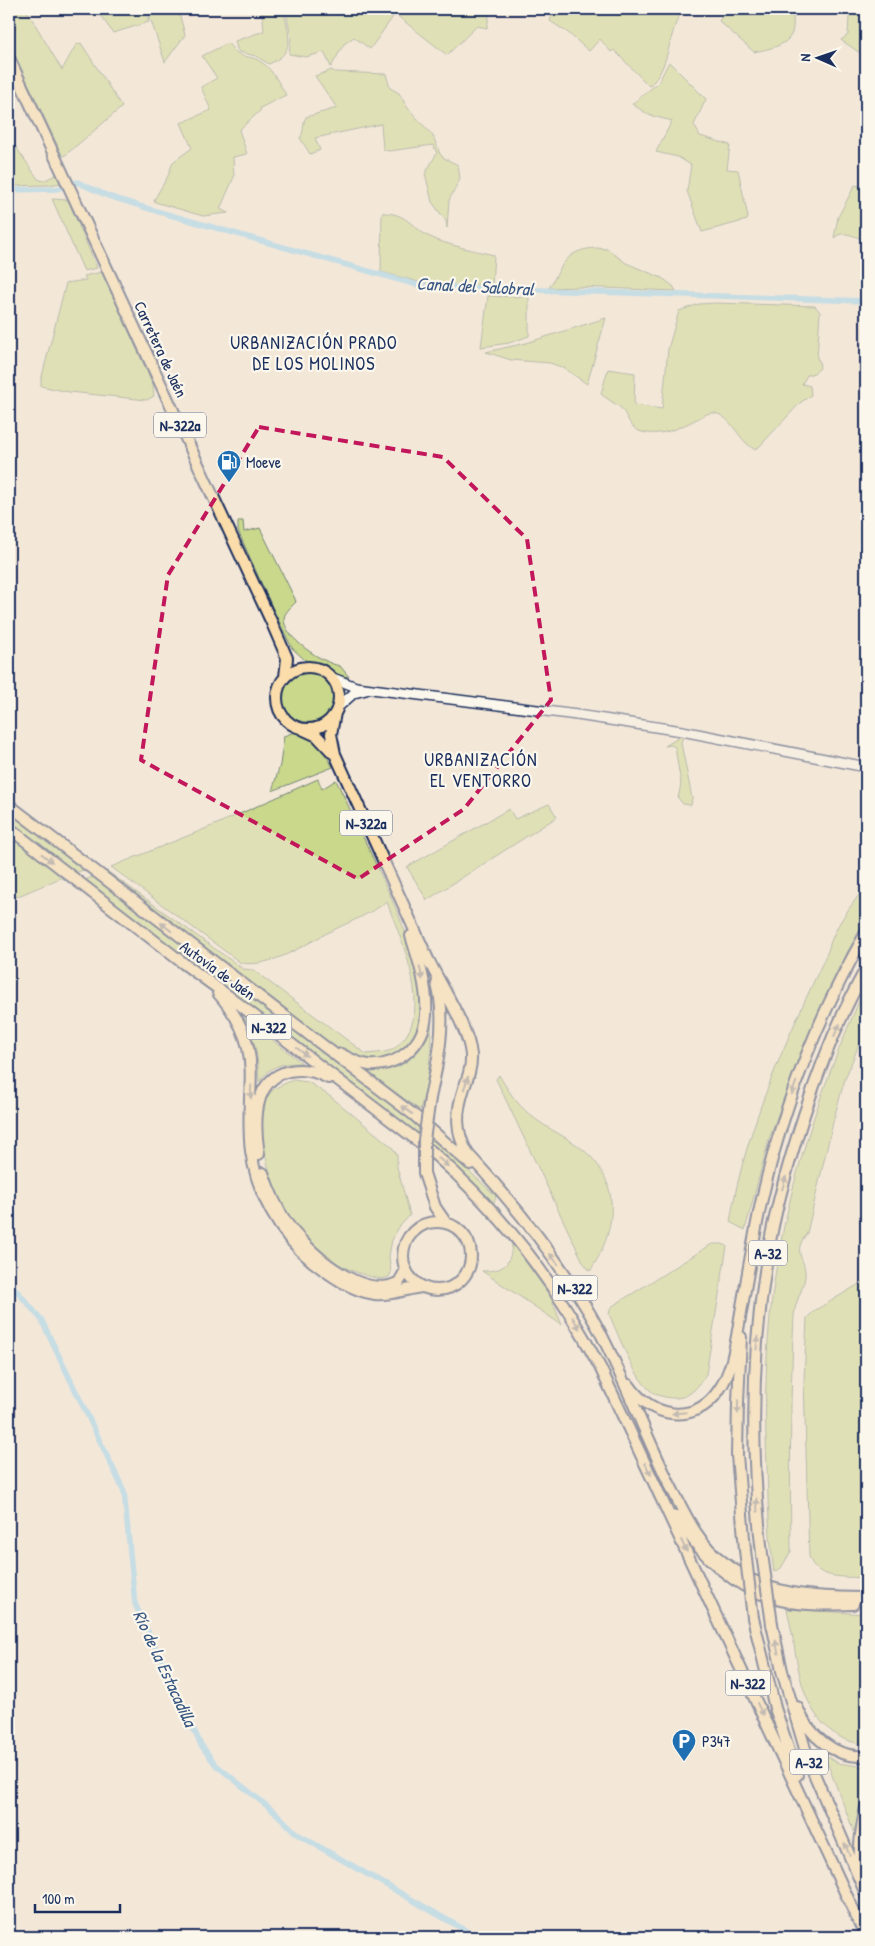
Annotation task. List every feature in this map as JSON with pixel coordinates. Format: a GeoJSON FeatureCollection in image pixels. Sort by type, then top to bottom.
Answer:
{"type":"FeatureCollection","features":[{"type":"Feature","properties":{"kind":"highway","name":"Carretera de Jaén"},"geometry":{"type":"LineString","coordinates":[[9,58],[286,654],[287,666],[285,677]]}},
{"type":"Feature","properties":{"kind":"highway"},"geometry":{"type":"LineString","coordinates":[[286,654],[300,664],[322,669],[333,678]]}},
{"type":"Feature","properties":{"kind":"highway"},"geometry":{"type":"LineString","coordinates":[[285,677],[296,669],[313,666]]}},
{"type":"Feature","properties":{"kind":"highway","name":"N-322a"},"geometry":{"type":"LineString","coordinates":[[285,677],[278,689],[277,696],[279,708],[288,722],[317,736],[335,754]]}},
{"type":"Feature","properties":{"kind":"highway","name":"N-322a"},"geometry":{"type":"LineString","coordinates":[[333,678],[340,697],[331,734],[335,754],[429,961]]}},
{"type":"Feature","properties":{"kind":"highway"},"geometry":{"type":"LineString","coordinates":[[301,728],[315,728],[323,725],[336,711]]}},
{"type":"Feature","properties":{"kind":"highway","name":"Autovía de Jaén"},"geometry":{"type":"LineString","coordinates":[[9,805],[440,1136],[508,1201]]}},
{"type":"Feature","properties":{"kind":"highway","name":"Autovía de Jaén"},"geometry":{"type":"LineString","coordinates":[[9,828],[183,964],[365,1100],[431,1151],[462,1178],[517,1238],[550,1282],[580,1329],[656,1486]]}},
{"type":"Feature","properties":{"kind":"highway"},"geometry":{"type":"LineString","coordinates":[[321,1045],[355,1062],[369,1065],[386,1064],[399,1059],[409,1051],[422,1032],[426,1007],[422,979],[417,954],[397,892]]}},
{"type":"Feature","properties":{"kind":"highway","name":"A-32"},"geometry":{"type":"LineString","coordinates":[[752,1254],[761,1202],[794,1090],[817,1030],[866,933]]}},
{"type":"Feature","properties":{"kind":"highway"},"geometry":{"type":"LineString","coordinates":[[429,961],[438,989],[441,1021],[437,1068],[430,1098],[424,1140],[424,1173],[430,1205],[430,1222]]}},
{"type":"Feature","properties":{"kind":"highway"},"geometry":{"type":"LineString","coordinates":[[429,961],[463,1028],[471,1053],[470,1072],[457,1117],[457,1127],[461,1142],[468,1154],[508,1201]]}},
{"type":"Feature","properties":{"kind":"highway"},"geometry":{"type":"LineString","coordinates":[[183,964],[215,991],[228,1006],[240,1024],[247,1040],[251,1058],[250,1134],[255,1172],[268,1206],[284,1231],[305,1255],[320,1268],[349,1285],[376,1294],[390,1294],[424,1287]]}},
{"type":"Feature","properties":{"kind":"highway","name":"A-32"},"geometry":{"type":"LineString","coordinates":[[866,969],[828,1049],[814,1084],[782,1188],[771,1234],[764,1275],[756,1363],[755,1476],[762,1554],[772,1624],[782,1671],[809,1762],[866,1894]]}},
{"type":"Feature","properties":{"kind":"highway"},"geometry":{"type":"LineString","coordinates":[[365,1100],[314,1071],[294,1069],[278,1075],[262,1092],[258,1110],[258,1149],[262,1169],[277,1207],[287,1223],[314,1253],[331,1266],[344,1275],[365,1284],[381,1286],[399,1282],[406,1270]]}},
{"type":"Feature","properties":{"kind":"highway"},"geometry":{"type":"LineString","coordinates":[[424,1173],[435,1208],[446,1223]]}},
{"type":"Feature","properties":{"kind":"highway","name":"N-322"},"geometry":{"type":"LineString","coordinates":[[508,1201],[564,1272],[591,1316],[614,1361]]}},
{"type":"Feature","properties":{"kind":"highway"},"geometry":{"type":"LineString","coordinates":[[430,1222],[446,1223],[455,1227],[466,1239],[470,1254],[469,1265],[462,1278],[451,1286],[438,1290],[424,1287],[413,1280],[406,1270],[403,1255],[406,1241],[416,1229],[430,1222]]}},
{"type":"Feature","properties":{"kind":"highway"},"geometry":{"type":"LineString","coordinates":[[614,1361],[635,1394],[649,1406],[659,1411],[671,1414],[684,1413],[701,1407],[710,1401],[719,1390],[730,1364],[752,1254]]}},
{"type":"Feature","properties":{"kind":"highway"},"geometry":{"type":"LineString","coordinates":[[752,1254],[742,1332],[738,1402],[738,1455],[745,1550],[753,1618],[775,1708],[801,1785],[866,1937]]}},
{"type":"Feature","properties":{"kind":"highway"},"geometry":{"type":"LineString","coordinates":[[614,1361],[658,1460],[683,1510],[701,1539],[722,1562],[756,1582],[786,1593],[812,1597],[866,1598]]}},
{"type":"Feature","properties":{"kind":"highway"},"geometry":{"type":"LineString","coordinates":[[656,1486],[695,1544],[724,1573],[738,1582],[774,1598],[788,1601],[806,1604],[866,1604]]}},
{"type":"Feature","properties":{"kind":"highway","name":"N-322"},"geometry":{"type":"LineString","coordinates":[[656,1486],[840,1880]]}},
{"type":"Feature","properties":{"kind":"highway"},"geometry":{"type":"LineString","coordinates":[[782,1671],[799,1714],[824,1744],[841,1753],[866,1756]]}},
{"type":"Feature","properties":{"kind":"highway"},"geometry":{"type":"LineString","coordinates":[[866,1807],[859,1853],[866,1889]]}},
{"type":"Feature","properties":{"kind":"street"},"geometry":{"type":"LineString","coordinates":[[333,678],[344,684],[373,689],[578,715],[682,731],[866,766]]}},
{"type":"Feature","properties":{"kind":"street"},"geometry":{"type":"LineString","coordinates":[[336,711],[354,693],[373,689]]}},
{"type":"Feature","properties":{"kind":"highlighted area"},"geometry":{"type":"Polygon","coordinates":[[[259,427],[443,457],[527,539],[551,700],[464,809],[358,879],[141,760],[168,575],[259,427]]]}},
{"type":"Feature","properties":{"kind":"green space"},"geometry":{"type":"Polygon","coordinates":[[[9,9],[26,9],[62,70],[76,45],[81,43],[122,107],[63,157],[9,44],[9,9]]]}},
{"type":"Feature","properties":{"kind":"green space"},"geometry":{"type":"Polygon","coordinates":[[[96,9],[144,9],[149,22],[113,33],[96,9]]]}},
{"type":"Feature","properties":{"kind":"green space"},"geometry":{"type":"Polygon","coordinates":[[[147,9],[178,9],[185,35],[165,62],[147,9]]]}},
{"type":"Feature","properties":{"kind":"green space"},"geometry":{"type":"Polygon","coordinates":[[[262,9],[490,9],[487,28],[477,26],[447,55],[395,14],[370,49],[354,37],[344,44],[331,67],[324,52],[306,57],[289,54],[291,37],[286,11],[284,12],[289,36],[287,49],[278,59],[269,64],[256,56],[239,52],[235,41],[264,31],[262,9]]]}},
{"type":"Feature","properties":{"kind":"green space"},"geometry":{"type":"Polygon","coordinates":[[[554,9],[683,9],[674,29],[661,70],[649,86],[614,50],[611,52],[600,39],[589,51],[567,32],[550,21],[554,9]]]}},
{"type":"Feature","properties":{"kind":"green space"},"geometry":{"type":"Polygon","coordinates":[[[727,9],[793,9],[792,33],[781,44],[754,52],[719,21],[727,9]]]}},
{"type":"Feature","properties":{"kind":"green space"},"geometry":{"type":"Polygon","coordinates":[[[851,9],[866,11],[866,57],[841,40],[848,35],[851,9]]]}},
{"type":"Feature","properties":{"kind":"green space"},"geometry":{"type":"Polygon","coordinates":[[[228,43],[237,53],[259,60],[268,67],[286,95],[260,108],[261,110],[239,130],[247,154],[233,157],[234,177],[220,209],[228,213],[203,216],[155,202],[154,200],[168,176],[173,162],[192,148],[181,123],[211,110],[201,87],[217,78],[202,56],[228,43]]]}},
{"type":"Feature","properties":{"kind":"green space"},"geometry":{"type":"Polygon","coordinates":[[[669,62],[706,99],[694,125],[700,136],[730,145],[727,169],[738,170],[748,217],[747,220],[702,232],[687,191],[691,165],[678,157],[656,152],[672,121],[649,115],[632,104],[658,83],[669,62]]]}},
{"type":"Feature","properties":{"kind":"green space"},"geometry":{"type":"Polygon","coordinates":[[[332,70],[334,72],[386,74],[390,88],[399,93],[407,107],[433,136],[440,154],[458,165],[460,179],[449,200],[447,228],[446,221],[432,202],[425,174],[437,153],[433,145],[389,151],[383,149],[381,124],[315,138],[320,150],[310,154],[300,138],[306,117],[337,108],[315,76],[332,70]]]}},
{"type":"Feature","properties":{"kind":"green space"},"geometry":{"type":"Polygon","coordinates":[[[9,137],[38,179],[43,181],[58,174],[62,183],[9,186],[9,137]]]}},
{"type":"Feature","properties":{"kind":"green space"},"geometry":{"type":"Polygon","coordinates":[[[855,185],[866,188],[866,241],[845,234],[834,238],[838,217],[855,185]]]}},
{"type":"Feature","properties":{"kind":"green space"},"geometry":{"type":"Polygon","coordinates":[[[52,199],[68,200],[97,268],[84,271],[52,199]]]}},
{"type":"Feature","properties":{"kind":"green space"},"geometry":{"type":"Polygon","coordinates":[[[382,213],[397,215],[437,240],[494,255],[492,285],[447,285],[419,282],[381,272],[382,213]]]}},
{"type":"Feature","properties":{"kind":"green space"},"geometry":{"type":"Polygon","coordinates":[[[586,249],[607,249],[626,263],[662,278],[673,286],[676,291],[580,287],[549,288],[571,255],[586,249]]]}},
{"type":"Feature","properties":{"kind":"green space"},"geometry":{"type":"Polygon","coordinates":[[[102,272],[153,385],[154,396],[147,400],[69,392],[41,386],[66,283],[86,280],[84,276],[102,272]]]}},
{"type":"Feature","properties":{"kind":"green space"},"geometry":{"type":"Polygon","coordinates":[[[488,296],[529,297],[529,336],[509,343],[481,347],[488,296]]]}},
{"type":"Feature","properties":{"kind":"green space"},"geometry":{"type":"Polygon","coordinates":[[[699,304],[815,306],[820,312],[817,359],[819,360],[820,368],[814,373],[807,375],[802,384],[810,386],[811,395],[800,403],[759,447],[754,449],[744,441],[726,419],[715,413],[706,414],[683,426],[662,433],[639,431],[633,427],[620,407],[601,394],[608,369],[635,373],[634,405],[662,409],[668,349],[679,311],[699,304]]]}},
{"type":"Feature","properties":{"kind":"green space"},"geometry":{"type":"Polygon","coordinates":[[[606,318],[587,384],[564,368],[550,363],[511,360],[486,352],[526,343],[606,318]]]}},
{"type":"Feature","properties":{"kind":"green space"},"geometry":{"type":"Polygon","coordinates":[[[238,521],[243,521],[244,532],[260,528],[295,599],[296,602],[284,618],[285,626],[290,634],[315,655],[340,666],[349,677],[341,676],[319,663],[305,660],[292,648],[238,531],[238,521]]]}},
{"type":"Feature","properties":{"kind":"green space"},"geometry":{"type":"Polygon","coordinates":[[[304,670],[314,670],[324,674],[332,682],[336,697],[332,712],[324,720],[314,724],[304,724],[294,720],[286,712],[282,702],[282,692],[286,682],[294,674],[304,670]]]}},
{"type":"Feature","properties":{"kind":"green space"},"geometry":{"type":"Polygon","coordinates":[[[294,732],[312,740],[322,750],[333,767],[272,791],[280,765],[284,736],[294,732]]]}},
{"type":"Feature","properties":{"kind":"green space"},"geometry":{"type":"Polygon","coordinates":[[[683,735],[681,743],[692,798],[691,805],[683,804],[678,798],[681,784],[675,747],[671,745],[665,746],[683,735]]]}},
{"type":"Feature","properties":{"kind":"green space"},"geometry":{"type":"Polygon","coordinates":[[[318,779],[322,789],[336,780],[392,899],[415,962],[421,994],[420,1017],[416,1031],[409,1044],[392,1058],[371,1060],[356,1057],[328,1043],[104,872],[107,871],[243,969],[253,970],[366,1054],[392,1050],[406,1036],[413,1022],[415,1005],[410,969],[387,902],[288,954],[264,962],[253,964],[241,963],[111,867],[217,824],[318,779]]]}},
{"type":"Feature","properties":{"kind":"green space"},"geometry":{"type":"Polygon","coordinates":[[[549,804],[557,817],[427,900],[407,867],[509,809],[515,819],[549,804]]]}},
{"type":"Feature","properties":{"kind":"green space"},"geometry":{"type":"Polygon","coordinates":[[[9,810],[86,869],[75,873],[9,821],[9,810]]]}},
{"type":"Feature","properties":{"kind":"green space"},"geometry":{"type":"Polygon","coordinates":[[[9,833],[65,876],[9,900],[9,833]]]}},
{"type":"Feature","properties":{"kind":"green space"},"geometry":{"type":"Polygon","coordinates":[[[95,876],[420,1126],[419,1137],[85,880],[95,876]]]}},
{"type":"Feature","properties":{"kind":"green space"},"geometry":{"type":"Polygon","coordinates":[[[866,885],[866,920],[840,965],[798,1060],[769,1139],[745,1230],[730,1222],[746,1152],[757,1117],[783,1049],[835,932],[866,885]]]}},
{"type":"Feature","properties":{"kind":"green space"},"geometry":{"type":"Polygon","coordinates":[[[866,986],[866,1027],[845,1079],[807,1233],[800,1246],[800,1255],[805,1275],[794,1315],[791,1551],[781,1568],[774,1572],[768,1506],[766,1435],[768,1341],[772,1295],[789,1204],[801,1159],[830,1071],[866,986]]]}},
{"type":"Feature","properties":{"kind":"green space"},"geometry":{"type":"Polygon","coordinates":[[[241,1016],[302,1063],[277,1066],[263,1076],[259,1082],[255,1047],[250,1032],[241,1016]]]}},
{"type":"Feature","properties":{"kind":"green space"},"geometry":{"type":"Polygon","coordinates":[[[431,1017],[427,1083],[420,1110],[366,1071],[382,1070],[402,1065],[419,1050],[430,1029],[431,1017]]]}},
{"type":"Feature","properties":{"kind":"green space"},"geometry":{"type":"Polygon","coordinates":[[[499,1075],[512,1096],[524,1110],[589,1155],[600,1168],[607,1182],[611,1197],[609,1228],[605,1243],[590,1271],[583,1262],[496,1079],[499,1075]]]}},
{"type":"Feature","properties":{"kind":"green space"},"geometry":{"type":"Polygon","coordinates":[[[293,1080],[308,1082],[331,1097],[392,1147],[397,1155],[397,1167],[410,1215],[399,1227],[392,1240],[389,1256],[391,1273],[389,1277],[370,1277],[351,1270],[326,1256],[297,1230],[281,1202],[267,1161],[262,1121],[265,1104],[272,1091],[293,1080]]]}},
{"type":"Feature","properties":{"kind":"green space"},"geometry":{"type":"Polygon","coordinates":[[[430,1135],[496,1196],[493,1205],[429,1145],[430,1135]]]}},
{"type":"Feature","properties":{"kind":"green space"},"geometry":{"type":"Polygon","coordinates":[[[512,1243],[549,1294],[562,1325],[482,1271],[496,1270],[505,1265],[510,1257],[512,1243]]]}},
{"type":"Feature","properties":{"kind":"green space"},"geometry":{"type":"Polygon","coordinates":[[[712,1244],[727,1246],[706,1374],[697,1387],[685,1396],[674,1398],[660,1396],[645,1386],[633,1367],[609,1314],[611,1307],[712,1244]]]}},
{"type":"Feature","properties":{"kind":"green space"},"geometry":{"type":"Polygon","coordinates":[[[866,1280],[866,1578],[841,1577],[832,1576],[818,1570],[809,1556],[804,1380],[807,1318],[814,1311],[866,1280]]]}},
{"type":"Feature","properties":{"kind":"green space"},"geometry":{"type":"Polygon","coordinates":[[[787,1609],[866,1614],[866,1745],[846,1740],[832,1732],[815,1713],[800,1677],[787,1609]]]}},
{"type":"Feature","properties":{"kind":"green space"},"geometry":{"type":"Polygon","coordinates":[[[824,1754],[838,1763],[866,1767],[866,1794],[854,1832],[824,1754]]]}},
{"type":"Feature","properties":{"kind":"waterway","name":"Canal del Salobral"},"geometry":{"type":"LineString","coordinates":[[9,190],[57,189],[77,182],[108,196],[156,211],[421,286],[866,301]]}},
{"type":"Feature","properties":{"kind":"waterway","name":"Río de la Estacadilla"},"geometry":{"type":"LineString","coordinates":[[9,1282],[41,1319],[124,1491],[135,1604],[201,1745],[216,1765],[277,1814],[297,1834],[477,1937]]}},
{"type":"Feature","properties":{"kind":"place","name":"Moeve"},"geometry":{"type":"Point","coordinates":[229,483]}},
{"type":"Feature","properties":{"kind":"place","name":"P347"},"geometry":{"type":"Point","coordinates":[684,1762]}},
{"type":"Feature","properties":{"kind":"district","name":"URBANIZACIÓN PRADO DE LOS MOLINOS"},"geometry":{"type":"Point","coordinates":[314,352]}},
{"type":"Feature","properties":{"kind":"district","name":"URBANIZACIÓN EL VENTORRO"},"geometry":{"type":"Point","coordinates":[481,770]}}]}
